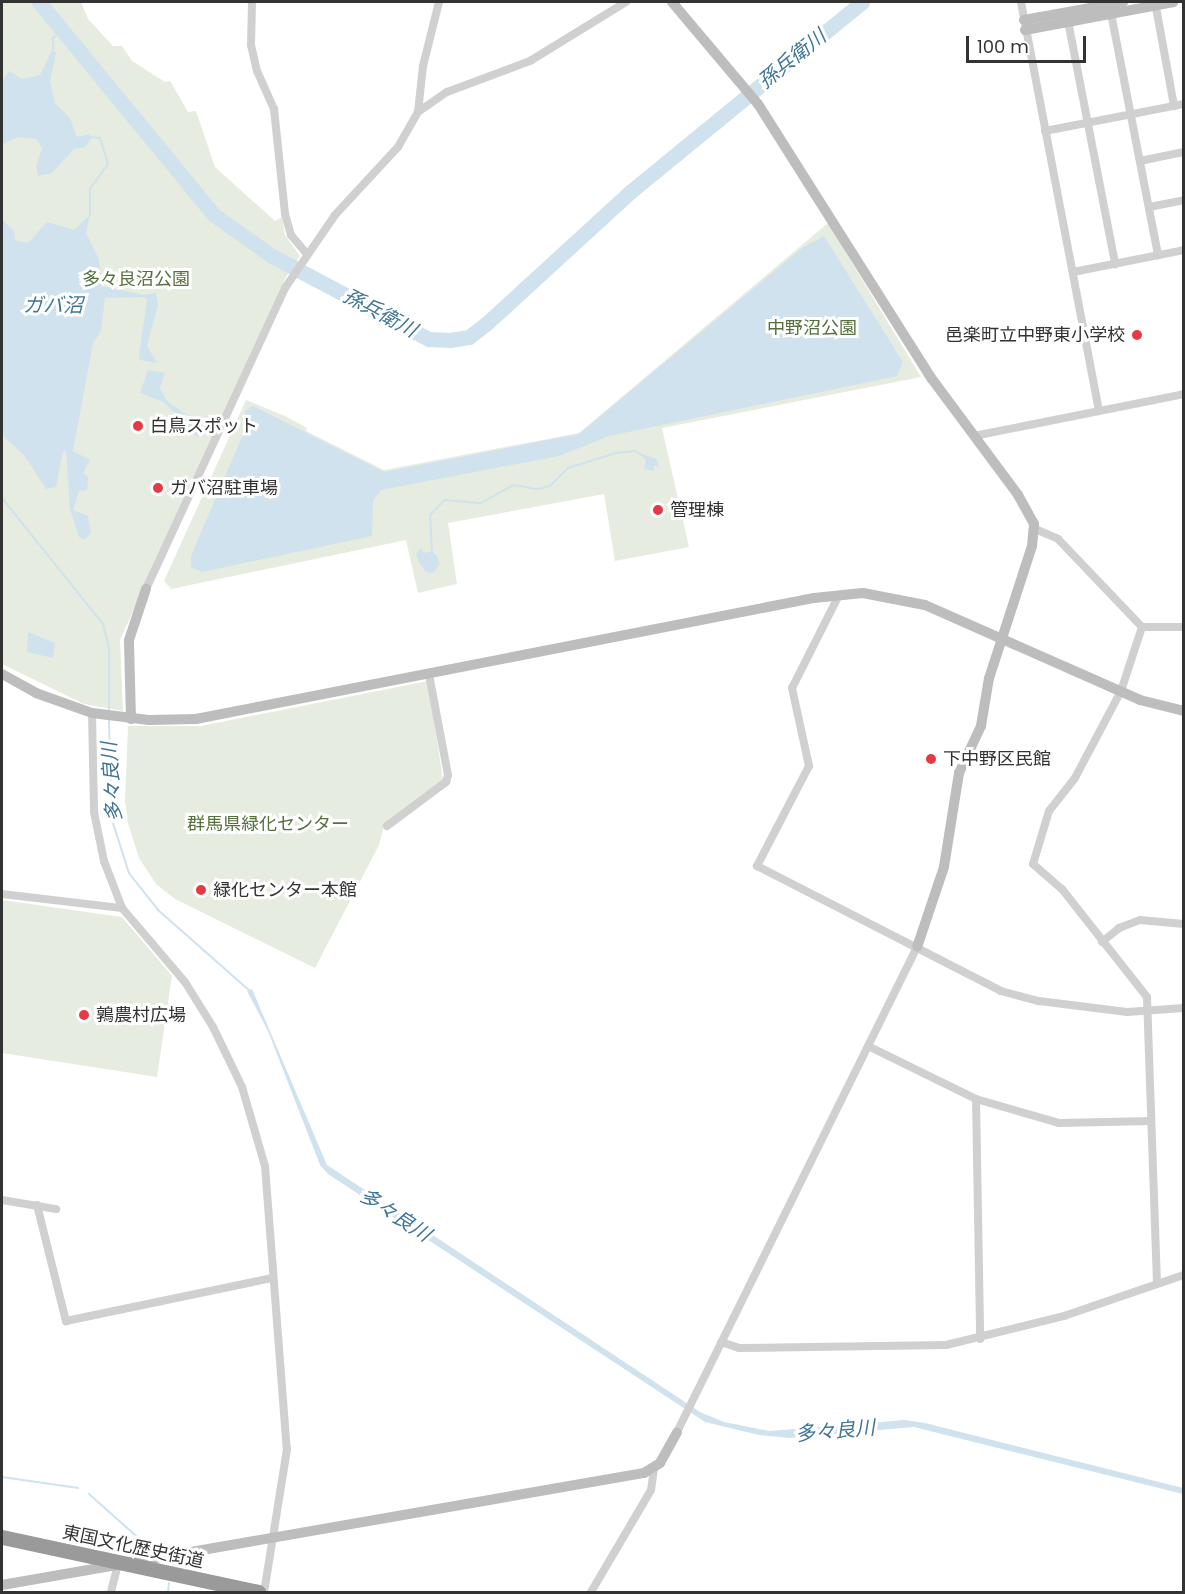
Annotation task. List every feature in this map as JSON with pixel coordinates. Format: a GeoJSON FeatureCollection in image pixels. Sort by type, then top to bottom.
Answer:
{"type":"FeatureCollection","features":[{"type":"Feature","properties":{"kind":"highway","name":"東国文化歴史街道"},"geometry":{"type":"LineString","coordinates":[[2,1537],[258,1593]]}},
{"type":"Feature","properties":{"kind":"street"},"geometry":{"type":"LineString","coordinates":[[252,2],[251,45],[257,71],[274,109],[285,214],[291,236],[305,256]]}},
{"type":"Feature","properties":{"kind":"street"},"geometry":{"type":"LineString","coordinates":[[126,718],[129,640],[146,589],[291,277],[351,195],[392,156],[418,112],[425,58],[439,2]]}},
{"type":"Feature","properties":{"kind":"street"},"geometry":{"type":"LineString","coordinates":[[418,112],[447,92],[530,61],[626,2]]}},
{"type":"Feature","properties":{"kind":"street"},"geometry":{"type":"LineString","coordinates":[[672,2],[756,102],[932,379],[1018,495],[1035,529],[1058,539],[1142,627],[1184,627]]}},
{"type":"Feature","properties":{"kind":"street"},"geometry":{"type":"LineString","coordinates":[[1021,2],[1099,411]]}},
{"type":"Feature","properties":{"kind":"street"},"geometry":{"type":"LineString","coordinates":[[1110,9],[1123,2]]}},
{"type":"Feature","properties":{"kind":"street"},"geometry":{"type":"LineString","coordinates":[[1025,25],[1110,9],[1173,2]]}},
{"type":"Feature","properties":{"kind":"street"},"geometry":{"type":"LineString","coordinates":[[1045,132],[1179,105],[1155,3]]}},
{"type":"Feature","properties":{"kind":"street"},"geometry":{"type":"LineString","coordinates":[[1110,9],[1158,255]]}},
{"type":"Feature","properties":{"kind":"street"},"geometry":{"type":"LineString","coordinates":[[1067,17],[1116,264]]}},
{"type":"Feature","properties":{"kind":"street"},"geometry":{"type":"LineString","coordinates":[[1140,161],[1184,152]]}},
{"type":"Feature","properties":{"kind":"street"},"geometry":{"type":"LineString","coordinates":[[1149,207],[1184,200]]}},
{"type":"Feature","properties":{"kind":"street"},"geometry":{"type":"LineString","coordinates":[[1073,272],[1184,250]]}},
{"type":"Feature","properties":{"kind":"street"},"geometry":{"type":"LineString","coordinates":[[974,436],[1184,394]]}},
{"type":"Feature","properties":{"kind":"street"},"geometry":{"type":"LineString","coordinates":[[591,1593],[651,1490],[654,1469],[684,1422],[917,947],[944,867],[959,773],[978,736],[989,678],[1003,639],[1035,529]]}},
{"type":"Feature","properties":{"kind":"street"},"geometry":{"type":"LineString","coordinates":[[2,674],[36,693],[94,713],[126,718],[196,719],[839,595],[863,593],[925,605],[1120,692],[1184,711]]}},
{"type":"Feature","properties":{"kind":"street"},"geometry":{"type":"LineString","coordinates":[[839,595],[792,688],[809,766],[757,866],[1001,991],[1070,1006],[1148,1010],[1184,1008]]}},
{"type":"Feature","properties":{"kind":"street"},"geometry":{"type":"LineString","coordinates":[[1142,627],[1120,692],[1075,778],[1049,811],[1033,864],[1062,889],[1147,997],[1157,1284]]}},
{"type":"Feature","properties":{"kind":"street"},"geometry":{"type":"LineString","coordinates":[[387,826],[446,782],[448,775],[429,674]]}},
{"type":"Feature","properties":{"kind":"street"},"geometry":{"type":"LineString","coordinates":[[94,713],[98,841],[122,908],[198,1002],[242,1087],[265,1166],[271,1278],[287,1449],[264,1593]]}},
{"type":"Feature","properties":{"kind":"street"},"geometry":{"type":"LineString","coordinates":[[2,894],[122,908]]}},
{"type":"Feature","properties":{"kind":"street"},"geometry":{"type":"LineString","coordinates":[[1102,942],[1119,928],[1140,920],[1184,924]]}},
{"type":"Feature","properties":{"kind":"street"},"geometry":{"type":"LineString","coordinates":[[868,1046],[976,1099],[1059,1123],[1151,1121]]}},
{"type":"Feature","properties":{"kind":"street"},"geometry":{"type":"LineString","coordinates":[[976,1099],[980,1339]]}},
{"type":"Feature","properties":{"kind":"street"},"geometry":{"type":"LineString","coordinates":[[2,1200],[56,1209]]}},
{"type":"Feature","properties":{"kind":"street"},"geometry":{"type":"LineString","coordinates":[[37,1205],[66,1321],[271,1278]]}},
{"type":"Feature","properties":{"kind":"street"},"geometry":{"type":"LineString","coordinates":[[722,1342],[739,1347],[922,1346],[980,1339],[1184,1275]]}},
{"type":"Feature","properties":{"kind":"street"},"geometry":{"type":"LineString","coordinates":[[2,1585],[608,1481],[654,1469]]}},
{"type":"Feature","properties":{"kind":"street"},"geometry":{"type":"LineString","coordinates":[[111,1593],[118,1564]]}},
{"type":"Feature","properties":{"kind":"green space","name":"多々良沼公園"},"geometry":{"type":"Polygon","coordinates":[[[2,2],[81,2],[88,19],[113,46],[122,46],[132,61],[165,82],[170,81],[188,112],[196,111],[215,167],[275,221],[282,217],[285,235],[300,256],[286,277],[120,640],[123,711],[84,704],[2,664],[2,2]]]}},
{"type":"Feature","properties":{"kind":"green space","name":"中野沼公園"},"geometry":{"type":"Polygon","coordinates":[[[828,223],[921,377],[662,428],[689,547],[615,561],[604,494],[448,523],[457,584],[418,593],[406,540],[171,589],[164,581],[246,400],[285,416],[307,428],[306,431],[384,470],[579,433],[828,223]]]}},
{"type":"Feature","properties":{"kind":"green space","name":"群馬県緑化センター"},"geometry":{"type":"Polygon","coordinates":[[[428,681],[443,780],[385,823],[379,845],[315,968],[175,899],[156,884],[139,858],[128,823],[125,801],[128,726],[201,726],[428,681]]]}},
{"type":"Feature","properties":{"kind":"green space","name":"鶉農村広場"},"geometry":{"type":"Polygon","coordinates":[[[2,900],[122,917],[172,976],[157,1077],[2,1053],[2,900]]]}},
{"type":"Feature","properties":{"kind":"water"},"geometry":{"type":"Polygon","coordinates":[[[51,52],[56,52],[50,82],[55,103],[70,118],[77,137],[90,134],[91,139],[85,147],[74,149],[52,173],[38,176],[36,166],[42,148],[36,139],[18,137],[2,144],[2,82],[9,71],[22,79],[40,75],[51,52]]]}},
{"type":"Feature","properties":{"kind":"water","name":"ガバ沼"},"geometry":{"type":"Polygon","coordinates":[[[90,215],[86,233],[99,259],[101,286],[144,295],[156,293],[158,305],[147,346],[157,363],[140,360],[139,355],[147,300],[144,297],[105,298],[101,331],[93,343],[73,451],[90,460],[83,473],[88,477],[87,490],[79,491],[73,510],[88,516],[91,533],[84,540],[79,537],[70,509],[66,451],[63,451],[56,487],[46,489],[24,455],[4,437],[2,427],[2,219],[14,231],[15,240],[28,243],[47,222],[74,230],[90,215]]]}},
{"type":"Feature","properties":{"kind":"water","name":"中野沼公園"},"geometry":{"type":"Polygon","coordinates":[[[824,236],[903,362],[897,376],[609,436],[559,456],[381,490],[373,501],[372,536],[202,572],[191,567],[191,556],[247,425],[245,411],[253,406],[384,472],[579,434],[802,248],[824,236]]]}},
{"type":"Feature","properties":{"kind":"water"},"geometry":{"type":"Polygon","coordinates":[[[148,370],[165,373],[160,388],[167,401],[194,421],[199,430],[198,438],[164,402],[140,393],[148,370]]]}},
{"type":"Feature","properties":{"kind":"water"},"geometry":{"type":"Polygon","coordinates":[[[641,454],[657,459],[659,468],[654,465],[654,471],[644,469],[646,461],[641,454]]]}},
{"type":"Feature","properties":{"kind":"water"},"geometry":{"type":"Polygon","coordinates":[[[421,548],[424,553],[432,551],[437,556],[440,564],[433,573],[426,572],[419,562],[416,554],[421,548]]]}},
{"type":"Feature","properties":{"kind":"water"},"geometry":{"type":"Polygon","coordinates":[[[28,632],[55,643],[53,658],[27,652],[28,632]]]}},
{"type":"Feature","properties":{"kind":"water"},"geometry":{"type":"Polygon","coordinates":[[[252,989],[327,1165],[700,1412],[724,1422],[769,1431],[905,1420],[925,1423],[1183,1488],[1183,1494],[914,1427],[789,1438],[759,1435],[705,1422],[328,1174],[320,1165],[268,1031],[247,991],[252,989]]]}},
{"type":"Feature","properties":{"kind":"waterway","name":"孫兵衛川"},"geometry":{"type":"LineString","coordinates":[[39,2],[214,215],[272,256],[429,339],[450,340],[469,337],[487,323],[630,192],[862,2]]}},
{"type":"Feature","properties":{"kind":"waterway"},"geometry":{"type":"LineString","coordinates":[[53,53],[53,38],[61,31]]}},
{"type":"Feature","properties":{"kind":"waterway"},"geometry":{"type":"LineString","coordinates":[[90,137],[100,138],[108,164],[90,189],[90,215]]}},
{"type":"Feature","properties":{"kind":"waterway"},"geometry":{"type":"LineString","coordinates":[[432,551],[430,515],[445,500],[481,503],[513,485],[538,489],[550,486],[568,468],[616,453],[635,451],[642,455]]}},
{"type":"Feature","properties":{"kind":"waterway","name":"多々良川"},"geometry":{"type":"LineString","coordinates":[[2,498],[103,624],[109,648],[109,710]]}},
{"type":"Feature","properties":{"kind":"waterway","name":"多々良川"},"geometry":{"type":"LineString","coordinates":[[109,719],[111,817],[129,873],[158,910],[250,991]]}},
{"type":"Feature","properties":{"kind":"waterway"},"geometry":{"type":"LineString","coordinates":[[2,1477],[78,1488]]}},
{"type":"Feature","properties":{"kind":"waterway"},"geometry":{"type":"LineString","coordinates":[[89,1494],[154,1552]]}},
{"type":"Feature","properties":{"kind":"waterway"},"geometry":{"type":"LineString","coordinates":[[168,1592],[169,1583]]}},
{"type":"Feature","properties":{"kind":"place","name":"邑楽町立中野東小学校"},"geometry":{"type":"Point","coordinates":[1137,335]}},
{"type":"Feature","properties":{"kind":"place","name":"白鳥スポット"},"geometry":{"type":"Point","coordinates":[138,426]}},
{"type":"Feature","properties":{"kind":"place","name":"ガバ沼駐車場"},"geometry":{"type":"Point","coordinates":[158,488]}},
{"type":"Feature","properties":{"kind":"place","name":"管理棟"},"geometry":{"type":"Point","coordinates":[658,510]}},
{"type":"Feature","properties":{"kind":"place","name":"下中野区民館"},"geometry":{"type":"Point","coordinates":[931,759]}},
{"type":"Feature","properties":{"kind":"place","name":"緑化センター本館"},"geometry":{"type":"Point","coordinates":[201,890]}},
{"type":"Feature","properties":{"kind":"place","name":"鶉農村広場"},"geometry":{"type":"Point","coordinates":[84,1015]}}]}
